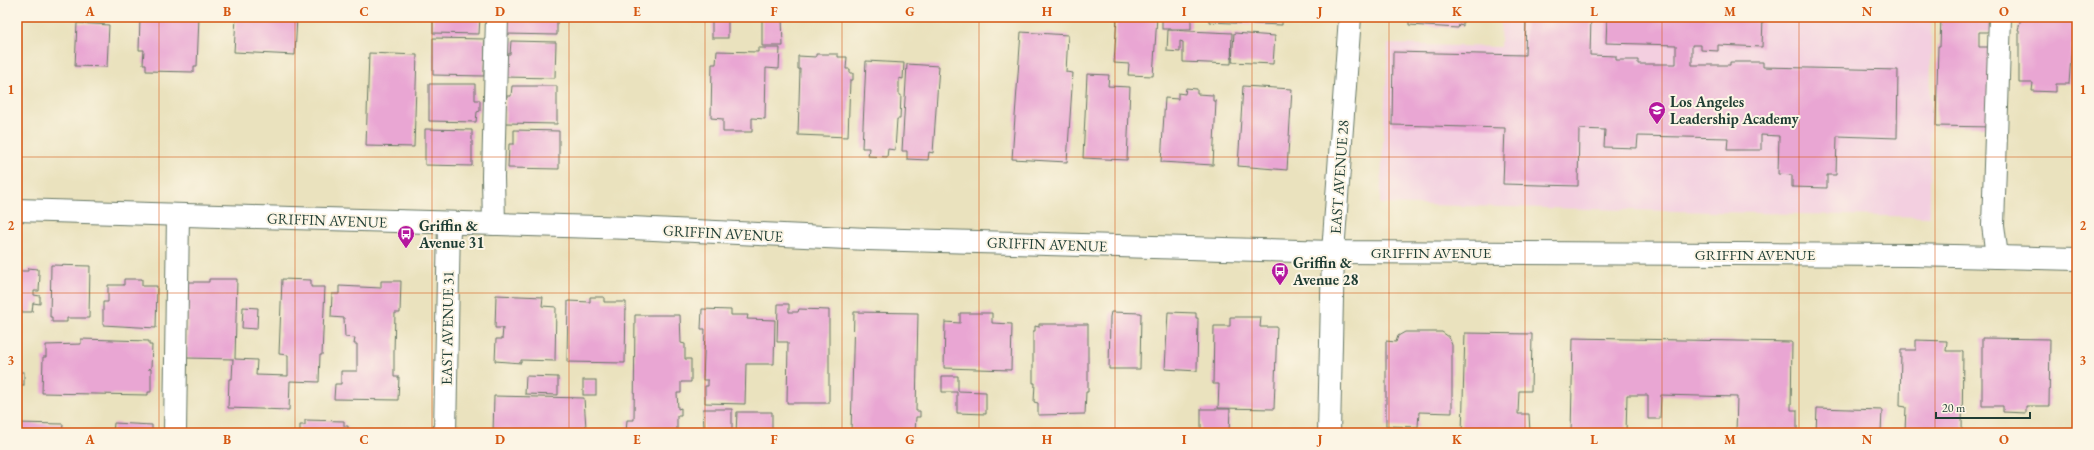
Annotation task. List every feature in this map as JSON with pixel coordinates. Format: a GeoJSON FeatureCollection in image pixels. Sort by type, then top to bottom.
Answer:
{"type":"FeatureCollection","features":[{"type":"Feature","properties":{"kind":"street"},"geometry":{"type":"LineString","coordinates":[[494,224],[493,177],[497,17]]}},
{"type":"Feature","properties":{"kind":"street","name":"EAST AVENUE 28"},"geometry":{"type":"LineString","coordinates":[[1329,433],[1333,252],[1350,17]]}},
{"type":"Feature","properties":{"kind":"street"},"geometry":{"type":"LineString","coordinates":[[1997,257],[1993,225],[2000,17]]}},
{"type":"Feature","properties":{"kind":"street","name":"GRIFFIN AVENUE"},"geometry":{"type":"LineString","coordinates":[[17,210],[449,224],[632,228],[867,240],[1333,252],[1997,257],[2077,259]]}},
{"type":"Feature","properties":{"kind":"street"},"geometry":{"type":"LineString","coordinates":[[175,433],[178,215]]}},
{"type":"Feature","properties":{"kind":"street","name":"EAST AVENUE 31"},"geometry":{"type":"LineString","coordinates":[[445,433],[449,224]]}},
{"type":"Feature","properties":{"kind":"shaded area","name":"Los Angeles Leadership Academy"},"geometry":{"type":"Polygon","coordinates":[[[1501,17],[1931,17],[1930,217],[1380,204],[1388,44],[1500,47],[1501,17]]]}},
{"type":"Feature","properties":{"kind":"building"},"geometry":{"type":"Polygon","coordinates":[[[140,17],[199,17],[197,66],[194,66],[194,72],[146,71],[146,64],[143,64],[144,50],[139,50],[140,17]]]}},
{"type":"Feature","properties":{"kind":"building"},"geometry":{"type":"Polygon","coordinates":[[[236,17],[297,17],[295,55],[234,52],[236,17]]]}},
{"type":"Feature","properties":{"kind":"building"},"geometry":{"type":"Polygon","coordinates":[[[433,17],[480,17],[479,34],[433,33],[433,17]]]}},
{"type":"Feature","properties":{"kind":"building"},"geometry":{"type":"Polygon","coordinates":[[[505,17],[557,17],[557,35],[505,34],[505,17]]]}},
{"type":"Feature","properties":{"kind":"building"},"geometry":{"type":"Polygon","coordinates":[[[712,17],[728,17],[728,38],[712,38],[712,17]]]}},
{"type":"Feature","properties":{"kind":"building"},"geometry":{"type":"Polygon","coordinates":[[[762,17],[782,17],[783,46],[762,46],[762,17]]]}},
{"type":"Feature","properties":{"kind":"building"},"geometry":{"type":"Polygon","coordinates":[[[1117,17],[1157,17],[1153,76],[1128,75],[1129,64],[1114,63],[1117,17]]]}},
{"type":"Feature","properties":{"kind":"building"},"geometry":{"type":"Polygon","coordinates":[[[1162,17],[1191,17],[1191,29],[1162,29],[1162,17]]]}},
{"type":"Feature","properties":{"kind":"building"},"geometry":{"type":"Polygon","coordinates":[[[1209,17],[1282,17],[1282,25],[1209,22],[1209,17]]]}},
{"type":"Feature","properties":{"kind":"building"},"geometry":{"type":"Polygon","coordinates":[[[1409,17],[1463,17],[1463,26],[1459,25],[1458,28],[1409,25],[1409,17]]]}},
{"type":"Feature","properties":{"kind":"building"},"geometry":{"type":"Polygon","coordinates":[[[1526,17],[1591,17],[1590,55],[1616,56],[1616,60],[1638,60],[1638,64],[1676,64],[1676,45],[1606,43],[1607,17],[1763,17],[1762,47],[1718,45],[1718,51],[1701,50],[1701,45],[1692,45],[1692,65],[1730,65],[1730,62],[1763,62],[1763,67],[1898,70],[1897,138],[1837,136],[1836,175],[1827,175],[1827,188],[1792,187],[1792,175],[1778,174],[1779,136],[1761,135],[1761,150],[1727,150],[1728,138],[1638,136],[1637,148],[1604,147],[1605,130],[1579,129],[1578,186],[1503,184],[1505,128],[1392,125],[1393,52],[1525,55],[1526,17]]]}},
{"type":"Feature","properties":{"kind":"building"},"geometry":{"type":"Polygon","coordinates":[[[1941,17],[1994,17],[1994,32],[1979,32],[1979,47],[1994,47],[1992,127],[1936,126],[1938,46],[1940,46],[1941,17]]]}},
{"type":"Feature","properties":{"kind":"building"},"geometry":{"type":"Polygon","coordinates":[[[2021,17],[2063,17],[2063,20],[2077,21],[2077,45],[2072,44],[2069,84],[2056,84],[2056,92],[2032,91],[2033,83],[2019,83],[2018,31],[2021,17]]]}},
{"type":"Feature","properties":{"kind":"building"},"geometry":{"type":"Polygon","coordinates":[[[77,23],[109,25],[107,67],[75,66],[77,23]]]}},
{"type":"Feature","properties":{"kind":"building"},"geometry":{"type":"Polygon","coordinates":[[[1168,30],[1232,33],[1231,64],[1183,62],[1183,42],[1180,41],[1180,52],[1167,51],[1168,30]]]}},
{"type":"Feature","properties":{"kind":"building"},"geometry":{"type":"Polygon","coordinates":[[[1021,32],[1068,35],[1066,72],[1073,73],[1067,162],[1012,159],[1021,32]]]}},
{"type":"Feature","properties":{"kind":"building"},"geometry":{"type":"Polygon","coordinates":[[[1234,33],[1275,36],[1273,64],[1232,62],[1234,33]]]}},
{"type":"Feature","properties":{"kind":"building"},"geometry":{"type":"Polygon","coordinates":[[[433,38],[485,39],[484,76],[433,75],[433,38]]]}},
{"type":"Feature","properties":{"kind":"building"},"geometry":{"type":"Polygon","coordinates":[[[511,41],[556,42],[555,78],[504,77],[504,54],[510,54],[511,41]]]}},
{"type":"Feature","properties":{"kind":"building"},"geometry":{"type":"Polygon","coordinates":[[[758,48],[780,48],[779,69],[766,68],[765,119],[752,118],[752,132],[723,132],[723,119],[711,118],[712,64],[716,64],[717,51],[758,52],[758,48]]]}},
{"type":"Feature","properties":{"kind":"building"},"geometry":{"type":"Polygon","coordinates":[[[369,53],[417,55],[414,147],[366,146],[369,53]]]}},
{"type":"Feature","properties":{"kind":"building"},"geometry":{"type":"Polygon","coordinates":[[[816,54],[838,54],[838,57],[847,57],[846,69],[850,69],[850,73],[853,73],[853,80],[850,80],[848,137],[798,135],[800,69],[798,69],[798,56],[816,57],[816,54]]]}},
{"type":"Feature","properties":{"kind":"building"},"geometry":{"type":"Polygon","coordinates":[[[866,61],[904,63],[903,79],[899,78],[899,95],[901,95],[900,119],[897,119],[895,150],[888,149],[887,157],[868,156],[869,148],[862,148],[866,61]]]}},
{"type":"Feature","properties":{"kind":"building"},"geometry":{"type":"Polygon","coordinates":[[[907,64],[939,66],[933,153],[929,152],[928,160],[907,159],[907,151],[902,151],[907,64]]]}},
{"type":"Feature","properties":{"kind":"building"},"geometry":{"type":"Polygon","coordinates":[[[1087,74],[1109,75],[1108,86],[1130,87],[1127,160],[1083,158],[1087,74]]]}},
{"type":"Feature","properties":{"kind":"building"},"geometry":{"type":"Polygon","coordinates":[[[429,84],[475,84],[475,100],[480,100],[480,111],[477,112],[476,122],[429,121],[429,84]]]}},
{"type":"Feature","properties":{"kind":"building"},"geometry":{"type":"Polygon","coordinates":[[[512,86],[557,86],[557,124],[505,123],[506,96],[511,96],[512,86]]]}},
{"type":"Feature","properties":{"kind":"building"},"geometry":{"type":"Polygon","coordinates":[[[1243,86],[1292,89],[1287,170],[1238,166],[1243,86]]]}},
{"type":"Feature","properties":{"kind":"building"},"geometry":{"type":"Polygon","coordinates":[[[1186,88],[1197,89],[1197,94],[1213,95],[1213,101],[1216,101],[1213,165],[1161,162],[1165,98],[1178,99],[1178,93],[1185,94],[1186,88]]]}},
{"type":"Feature","properties":{"kind":"building"},"geometry":{"type":"Polygon","coordinates":[[[425,129],[472,130],[472,166],[425,165],[425,129]]]}},
{"type":"Feature","properties":{"kind":"building"},"geometry":{"type":"Polygon","coordinates":[[[514,130],[559,131],[559,169],[508,168],[509,144],[514,144],[514,130]]]}},
{"type":"Feature","properties":{"kind":"building"},"geometry":{"type":"Polygon","coordinates":[[[51,265],[90,266],[89,318],[67,318],[67,322],[52,322],[52,317],[50,317],[51,265]]]}},
{"type":"Feature","properties":{"kind":"building"},"geometry":{"type":"Polygon","coordinates":[[[28,268],[38,269],[38,275],[40,275],[39,291],[34,291],[34,295],[40,296],[40,304],[33,303],[32,312],[17,312],[17,271],[28,271],[28,268]]]}},
{"type":"Feature","properties":{"kind":"building"},"geometry":{"type":"Polygon","coordinates":[[[124,279],[142,279],[142,286],[157,286],[156,328],[103,325],[103,302],[108,302],[108,285],[124,285],[124,279]]]}},
{"type":"Feature","properties":{"kind":"building"},"geometry":{"type":"Polygon","coordinates":[[[209,279],[237,279],[235,359],[257,360],[256,375],[288,376],[288,355],[279,354],[282,279],[311,280],[311,287],[325,287],[322,355],[320,355],[319,382],[290,381],[289,410],[228,408],[229,379],[232,379],[233,359],[187,358],[188,282],[209,282],[209,279]]]}},
{"type":"Feature","properties":{"kind":"building"},"geometry":{"type":"Polygon","coordinates":[[[381,281],[401,281],[400,313],[395,313],[394,352],[394,377],[399,377],[398,400],[334,399],[335,384],[341,384],[341,371],[357,371],[357,344],[354,344],[355,338],[345,337],[344,318],[331,317],[332,294],[339,294],[339,286],[381,288],[381,281]]]}},
{"type":"Feature","properties":{"kind":"building"},"geometry":{"type":"Polygon","coordinates":[[[496,295],[543,297],[542,306],[556,307],[555,361],[521,360],[521,363],[495,361],[496,339],[502,339],[503,328],[495,328],[496,295]]]}},
{"type":"Feature","properties":{"kind":"building"},"geometry":{"type":"Polygon","coordinates":[[[590,297],[604,297],[604,302],[626,302],[625,363],[567,362],[568,301],[590,302],[590,297]]]}},
{"type":"Feature","properties":{"kind":"building"},"geometry":{"type":"Polygon","coordinates":[[[778,304],[789,304],[789,312],[798,312],[799,309],[829,310],[829,403],[787,403],[788,342],[777,342],[778,304]]]}},
{"type":"Feature","properties":{"kind":"building"},"geometry":{"type":"Polygon","coordinates":[[[243,307],[258,308],[257,329],[242,328],[243,307]]]}},
{"type":"Feature","properties":{"kind":"building"},"geometry":{"type":"Polygon","coordinates":[[[702,309],[731,310],[731,315],[748,315],[747,319],[775,320],[774,364],[746,364],[745,404],[705,403],[705,386],[708,386],[708,380],[703,380],[705,329],[701,329],[702,309]]]}},
{"type":"Feature","properties":{"kind":"building"},"geometry":{"type":"Polygon","coordinates":[[[854,312],[918,313],[916,411],[920,411],[920,417],[916,417],[915,433],[851,433],[854,312]]]}},
{"type":"Feature","properties":{"kind":"building"},"geometry":{"type":"Polygon","coordinates":[[[1111,312],[1141,313],[1140,369],[1109,369],[1111,312]]]}},
{"type":"Feature","properties":{"kind":"building"},"geometry":{"type":"Polygon","coordinates":[[[1168,312],[1196,313],[1196,318],[1198,318],[1197,371],[1165,369],[1168,312]]]}},
{"type":"Feature","properties":{"kind":"building"},"geometry":{"type":"Polygon","coordinates":[[[960,313],[992,313],[992,323],[1012,324],[1011,370],[944,368],[945,322],[960,323],[960,313]]]}},
{"type":"Feature","properties":{"kind":"building"},"geometry":{"type":"Polygon","coordinates":[[[635,315],[680,315],[681,343],[685,344],[685,359],[691,359],[691,382],[681,382],[681,393],[677,393],[678,409],[681,408],[681,416],[677,416],[677,433],[626,433],[627,420],[634,420],[635,315]]]}},
{"type":"Feature","properties":{"kind":"building"},"geometry":{"type":"Polygon","coordinates":[[[1230,317],[1261,317],[1260,327],[1277,327],[1274,409],[1218,408],[1219,384],[1213,384],[1214,326],[1230,326],[1230,317]]]}},
{"type":"Feature","properties":{"kind":"building"},"geometry":{"type":"Polygon","coordinates":[[[1039,324],[1088,324],[1088,392],[1086,392],[1085,414],[1038,415],[1038,403],[1034,402],[1035,383],[1033,383],[1033,331],[1035,331],[1035,326],[1039,327],[1039,324]]]}},
{"type":"Feature","properties":{"kind":"building"},"geometry":{"type":"Polygon","coordinates":[[[1405,332],[1442,332],[1449,337],[1452,345],[1452,413],[1419,412],[1418,427],[1386,426],[1386,341],[1396,342],[1398,336],[1405,332]]]}},
{"type":"Feature","properties":{"kind":"building"},"geometry":{"type":"Polygon","coordinates":[[[1465,333],[1532,334],[1531,391],[1519,391],[1518,414],[1529,414],[1530,433],[1462,433],[1465,333]]]}},
{"type":"Feature","properties":{"kind":"building"},"geometry":{"type":"Polygon","coordinates":[[[1573,338],[1792,342],[1791,410],[1797,410],[1797,433],[1736,433],[1737,397],[1661,395],[1660,419],[1648,419],[1648,395],[1627,395],[1626,433],[1571,433],[1573,338]]]}},
{"type":"Feature","properties":{"kind":"building"},"geometry":{"type":"Polygon","coordinates":[[[1982,338],[2050,339],[2049,406],[2026,406],[2026,413],[2003,412],[2003,406],[1982,406],[1982,338]]]}},
{"type":"Feature","properties":{"kind":"building"},"geometry":{"type":"Polygon","coordinates":[[[81,339],[149,341],[149,345],[152,345],[151,368],[148,369],[151,369],[151,392],[148,392],[148,395],[42,393],[43,357],[46,357],[46,345],[81,344],[81,339]]]}},
{"type":"Feature","properties":{"kind":"building"},"geometry":{"type":"Polygon","coordinates":[[[1916,340],[1947,341],[1946,351],[1963,351],[1962,433],[1905,431],[1906,407],[1900,406],[1901,350],[1916,350],[1916,340]]]}},
{"type":"Feature","properties":{"kind":"building"},"geometry":{"type":"Polygon","coordinates":[[[17,372],[24,372],[24,385],[17,385],[17,372]]]}},
{"type":"Feature","properties":{"kind":"building"},"geometry":{"type":"Polygon","coordinates":[[[526,376],[558,377],[558,395],[525,394],[526,376]]]}},
{"type":"Feature","properties":{"kind":"building"},"geometry":{"type":"Polygon","coordinates":[[[942,376],[958,376],[958,391],[986,392],[986,414],[957,413],[957,392],[942,392],[942,376]]]}},
{"type":"Feature","properties":{"kind":"building"},"geometry":{"type":"Polygon","coordinates":[[[583,380],[596,380],[596,395],[583,395],[583,380]]]}},
{"type":"Feature","properties":{"kind":"building"},"geometry":{"type":"Polygon","coordinates":[[[2076,391],[2077,420],[2075,420],[2076,391]]]}},
{"type":"Feature","properties":{"kind":"building"},"geometry":{"type":"Polygon","coordinates":[[[494,396],[584,398],[586,428],[584,428],[584,433],[493,433],[494,396]]]}},
{"type":"Feature","properties":{"kind":"building"},"geometry":{"type":"Polygon","coordinates":[[[1817,408],[1882,410],[1881,433],[1816,433],[1817,408]]]}},
{"type":"Feature","properties":{"kind":"building"},"geometry":{"type":"Polygon","coordinates":[[[703,409],[732,409],[732,429],[704,430],[703,409]]]}},
{"type":"Feature","properties":{"kind":"building"},"geometry":{"type":"Polygon","coordinates":[[[1201,409],[1230,409],[1229,433],[1201,433],[1201,409]]]}},
{"type":"Feature","properties":{"kind":"building"},"geometry":{"type":"Polygon","coordinates":[[[737,412],[772,412],[772,433],[736,433],[737,412]]]}},
{"type":"Feature","properties":{"kind":"building"},"geometry":{"type":"Polygon","coordinates":[[[305,420],[344,421],[344,426],[348,426],[348,433],[300,433],[300,425],[305,425],[305,420]]]}},
{"type":"Feature","properties":{"kind":"building"},"geometry":{"type":"Polygon","coordinates":[[[17,423],[63,424],[62,433],[17,433],[17,423]]]}},
{"type":"Feature","properties":{"kind":"building"},"geometry":{"type":"Polygon","coordinates":[[[114,423],[152,425],[152,433],[113,433],[114,423]]]}},
{"type":"Feature","properties":{"kind":"place","name":"Los Angeles Leadership Academy"},"geometry":{"type":"Point","coordinates":[1657,125]}},
{"type":"Feature","properties":{"kind":"place","name":"Griffin & Avenue 31"},"geometry":{"type":"Point","coordinates":[406,249]}},
{"type":"Feature","properties":{"kind":"place","name":"Griffin & Avenue 28"},"geometry":{"type":"Point","coordinates":[1280,286]}}]}
